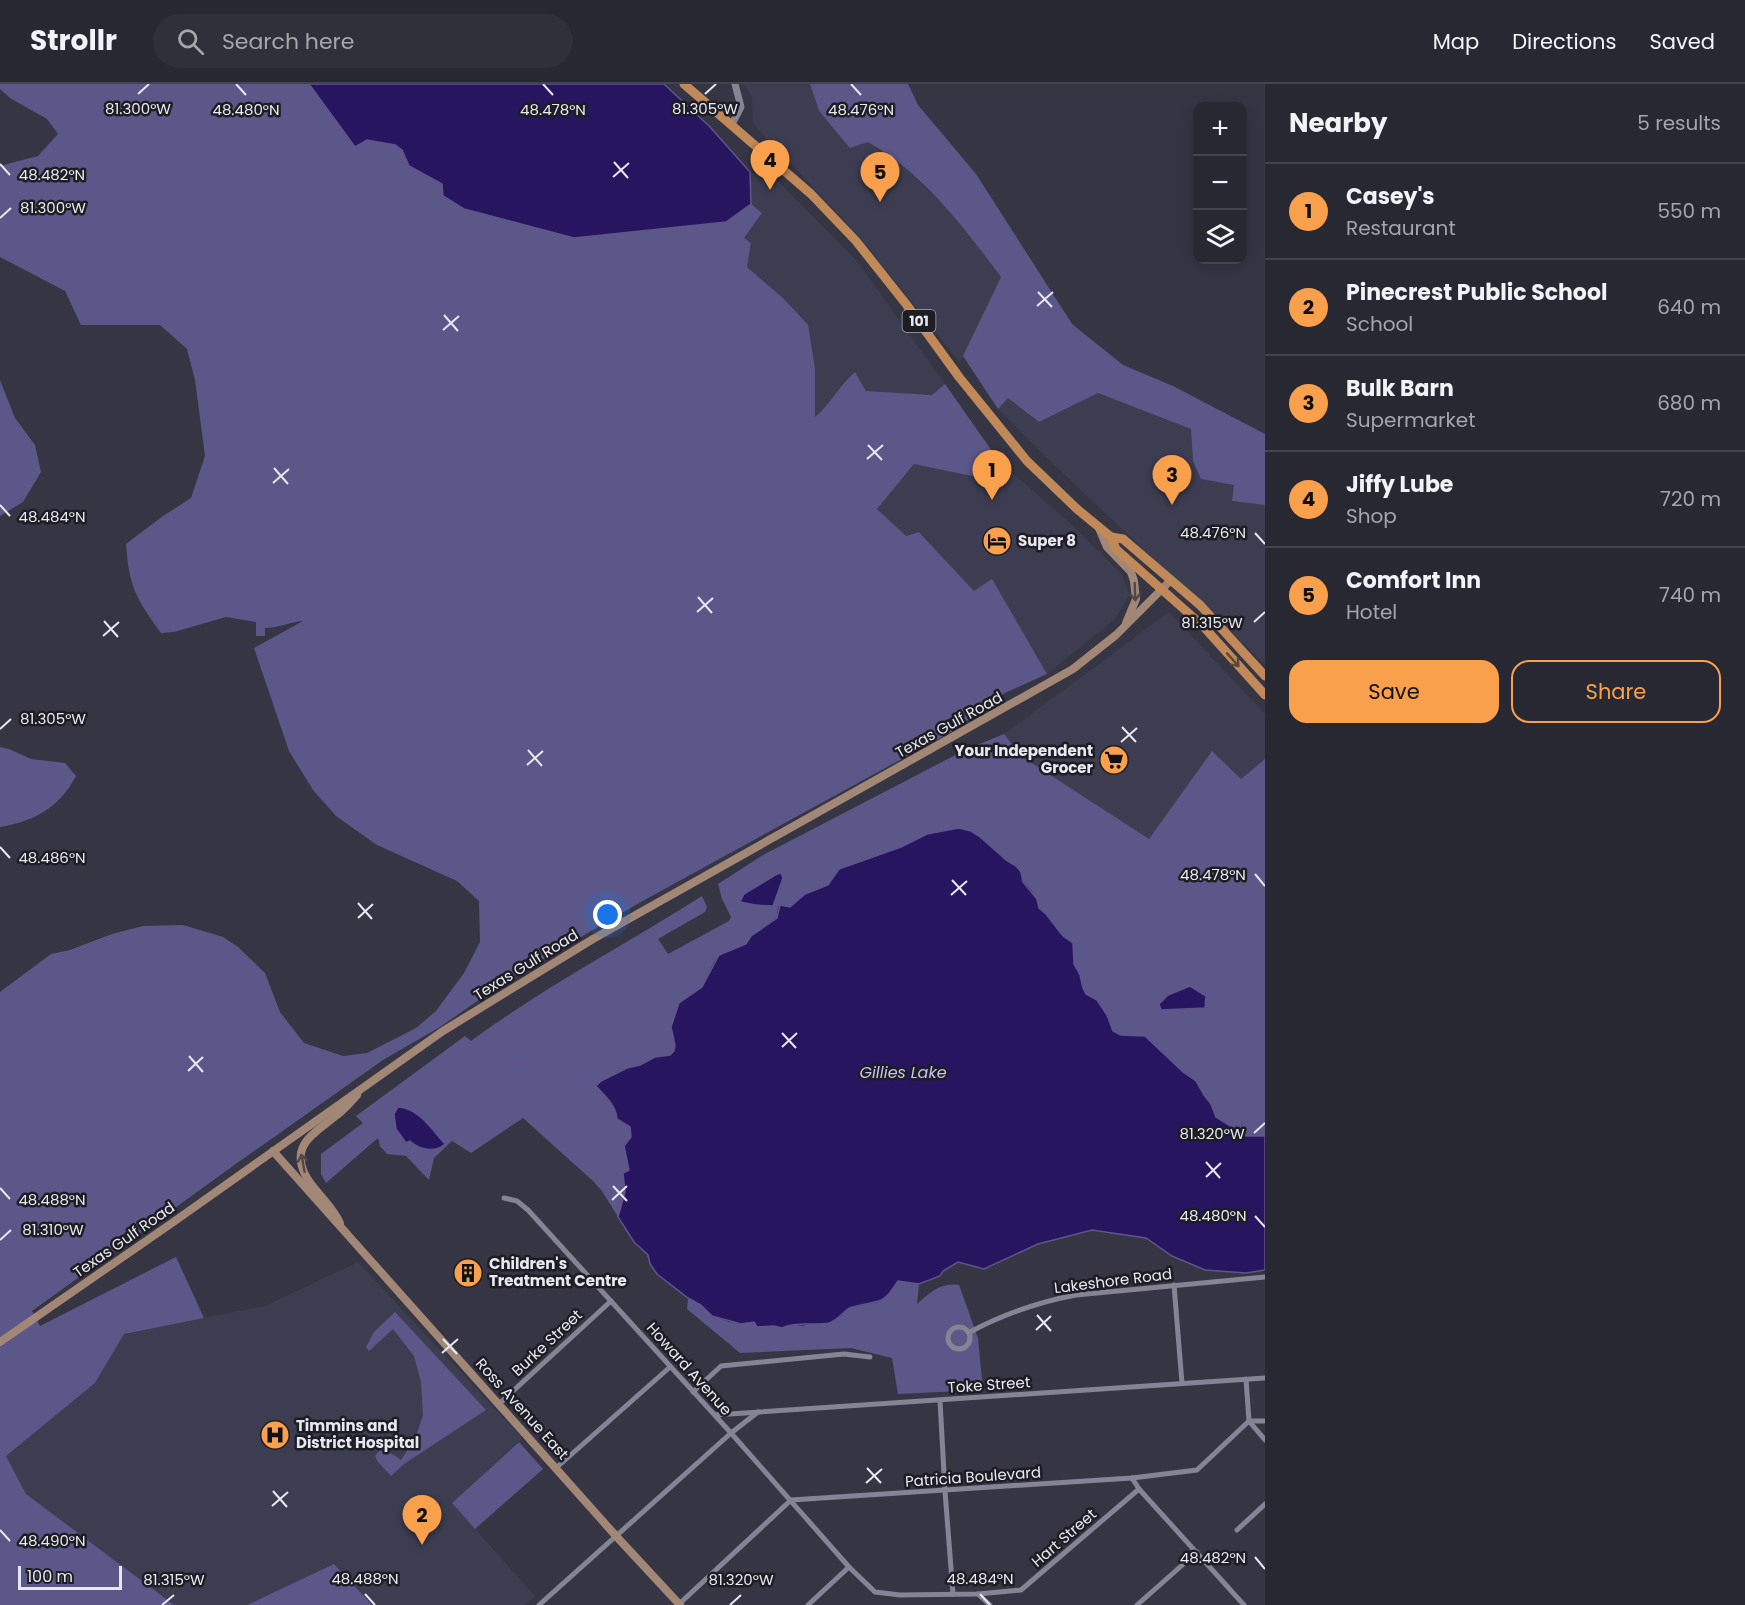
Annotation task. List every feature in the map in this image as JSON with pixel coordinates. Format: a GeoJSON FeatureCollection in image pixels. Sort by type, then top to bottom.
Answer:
{"type":"FeatureCollection","features":[{"type":"Feature","properties":{"kind":"main road","name":"101"},"geometry":{"type":"LineString","coordinates":[[684,84],[811,194],[856,241],[906,304],[959,377],[1018,450],[1060,493],[1112,537],[1123,539],[1170,580],[1222,627],[1265,676]]}},
{"type":"Feature","properties":{"kind":"main road"},"geometry":{"type":"LineString","coordinates":[[1098,526],[1107,547],[1131,572],[1137,590],[1136,599],[1125,626]]}},
{"type":"Feature","properties":{"kind":"main road","name":"101"},"geometry":{"type":"LineString","coordinates":[[1112,537],[1116,549],[1203,626],[1265,694]]}},
{"type":"Feature","properties":{"kind":"main road","name":"Texas Gulf Road"},"geometry":{"type":"LineString","coordinates":[[0,1341],[172,1224],[443,1031],[593,939],[1073,669],[1097,652],[1170,580]]}},
{"type":"Feature","properties":{"kind":"main road"},"geometry":{"type":"LineString","coordinates":[[343,1230],[335,1212],[305,1174],[301,1161],[301,1150],[308,1138],[347,1107],[363,1088]]}},
{"type":"Feature","properties":{"kind":"main road","name":"Ross Avenue East"},"geometry":{"type":"LineString","coordinates":[[273,1150],[679,1605]]}},
{"type":"Feature","properties":{"kind":"street"},"geometry":{"type":"LineString","coordinates":[[732,124],[741,107],[735,84]]}},
{"type":"Feature","properties":{"kind":"street","name":"Howard Avenue"},"geometry":{"type":"LineString","coordinates":[[504,1198],[517,1201],[528,1210],[715,1415],[849,1567]]}},
{"type":"Feature","properties":{"kind":"street","name":"Lakeshore Road"},"geometry":{"type":"LineString","coordinates":[[970,1332],[999,1317],[1051,1300],[1076,1295],[1265,1277]]}},
{"type":"Feature","properties":{"kind":"street"},"geometry":{"type":"LineString","coordinates":[[1174,1285],[1182,1383]]}},
{"type":"Feature","properties":{"kind":"street","name":"Burke Street"},"geometry":{"type":"LineString","coordinates":[[500,1404],[611,1301]]}},
{"type":"Feature","properties":{"kind":"street","name":"Lakeshore Road"},"geometry":{"type":"LineString","coordinates":[[954,1327],[965,1327],[970,1332],[970,1343],[965,1348],[954,1348],[949,1342],[948,1335],[954,1327]]}},
{"type":"Feature","properties":{"kind":"street"},"geometry":{"type":"LineString","coordinates":[[693,1392],[721,1366],[844,1354],[870,1358]]}},
{"type":"Feature","properties":{"kind":"street"},"geometry":{"type":"LineString","coordinates":[[556,1468],[670,1367]]}},
{"type":"Feature","properties":{"kind":"street","name":"Toke Street"},"geometry":{"type":"LineString","coordinates":[[715,1415],[1265,1378]]}},
{"type":"Feature","properties":{"kind":"street"},"geometry":{"type":"LineString","coordinates":[[1246,1379],[1249,1421],[1265,1440]]}},
{"type":"Feature","properties":{"kind":"street"},"geometry":{"type":"LineString","coordinates":[[940,1401],[953,1594]]}},
{"type":"Feature","properties":{"kind":"street"},"geometry":{"type":"LineString","coordinates":[[539,1605],[731,1433],[759,1411]]}},
{"type":"Feature","properties":{"kind":"street"},"geometry":{"type":"LineString","coordinates":[[1249,1421],[1265,1421]]}},
{"type":"Feature","properties":{"kind":"street","name":"Patricia Boulevard"},"geometry":{"type":"LineString","coordinates":[[791,1500],[1132,1478],[1197,1470],[1249,1421]]}},
{"type":"Feature","properties":{"kind":"street"},"geometry":{"type":"LineString","coordinates":[[1132,1478],[1244,1605]]}},
{"type":"Feature","properties":{"kind":"street","name":"Hart Street"},"geometry":{"type":"LineString","coordinates":[[849,1567],[875,1592],[900,1595],[978,1594],[1022,1590],[1139,1488]]}},
{"type":"Feature","properties":{"kind":"street"},"geometry":{"type":"LineString","coordinates":[[679,1605],[791,1500]]}},
{"type":"Feature","properties":{"kind":"street"},"geometry":{"type":"LineString","coordinates":[[1237,1530],[1265,1504]]}},
{"type":"Feature","properties":{"kind":"street"},"geometry":{"type":"LineString","coordinates":[[1137,1605],[1197,1552]]}},
{"type":"Feature","properties":{"kind":"street"},"geometry":{"type":"LineString","coordinates":[[808,1605],[849,1567]]}},
{"type":"Feature","properties":{"kind":"street"},"geometry":{"type":"LineString","coordinates":[[978,1594],[990,1605]]}},
{"type":"Feature","properties":{"kind":"shaded area"},"geometry":{"type":"Polygon","coordinates":[[[0,84],[309,84],[355,147],[367,140],[395,145],[402,150],[409,166],[442,184],[452,202],[464,209],[574,238],[726,222],[751,204],[762,213],[744,238],[751,243],[747,267],[784,299],[808,325],[815,369],[815,417],[855,372],[866,391],[932,395],[945,384],[999,461],[982,478],[914,464],[877,509],[906,536],[919,532],[974,591],[992,579],[1047,674],[1005,693],[951,732],[639,903],[509,979],[440,1027],[383,1060],[32,1311],[40,1326],[176,1257],[204,1318],[124,1334],[95,1383],[6,1456],[26,1494],[174,1605],[0,1605],[0,992],[51,954],[143,926],[183,925],[223,937],[238,947],[265,973],[280,1012],[304,1043],[343,1056],[367,1053],[416,1028],[436,1011],[464,973],[480,942],[479,901],[457,881],[377,845],[336,816],[313,790],[289,751],[254,648],[303,621],[265,628],[265,636],[256,636],[256,622],[226,617],[174,632],[161,633],[145,610],[132,582],[126,544],[191,498],[205,456],[195,380],[187,349],[160,325],[81,325],[65,291],[0,257],[0,166],[38,156],[58,134],[47,119],[10,98],[0,89],[0,84]]]}},
{"type":"Feature","properties":{"kind":"shaded area"},"geometry":{"type":"Polygon","coordinates":[[[743,84],[810,84],[819,111],[894,157],[958,219],[1001,277],[960,363],[859,236],[753,124],[752,97],[743,84]]]}},
{"type":"Feature","properties":{"kind":"shaded area"},"geometry":{"type":"Polygon","coordinates":[[[810,84],[908,84],[918,105],[976,174],[1072,324],[1123,365],[1173,386],[1265,434],[1265,505],[1232,501],[1234,485],[1201,479],[1193,461],[1191,429],[1098,393],[1039,422],[1008,398],[998,409],[963,356],[1001,277],[957,220],[907,169],[868,142],[850,148],[819,111],[810,84]]]}},
{"type":"Feature","properties":{"kind":"shaded area"},"geometry":{"type":"Polygon","coordinates":[[[750,172],[778,181],[856,260],[945,384],[933,395],[866,391],[855,372],[842,383],[832,400],[815,417],[815,369],[784,299],[747,267],[751,243],[744,238],[762,213],[751,204],[750,172]]]}},
{"type":"Feature","properties":{"kind":"shaded area"},"geometry":{"type":"Polygon","coordinates":[[[0,380],[15,418],[35,445],[41,472],[23,502],[0,516],[0,380]]]}},
{"type":"Feature","properties":{"kind":"shaded area"},"geometry":{"type":"Polygon","coordinates":[[[1098,393],[1191,429],[1193,461],[1235,485],[1232,501],[1265,505],[1265,664],[998,409],[1008,398],[1039,422],[1098,393]]]}},
{"type":"Feature","properties":{"kind":"shaded area"},"geometry":{"type":"Polygon","coordinates":[[[999,461],[1063,517],[1121,573],[1130,595],[1114,620],[1047,674],[992,580],[975,592],[920,532],[906,536],[877,509],[914,463],[981,478],[999,461]]]}},
{"type":"Feature","properties":{"kind":"shaded area"},"geometry":{"type":"Polygon","coordinates":[[[1169,612],[1265,714],[1265,759],[1241,779],[1212,751],[1149,839],[1021,756],[1004,734],[1169,612]]]}},
{"type":"Feature","properties":{"kind":"shaded area"},"geometry":{"type":"Polygon","coordinates":[[[1004,734],[1021,756],[1149,839],[1212,751],[1241,779],[1265,759],[1265,1136],[1246,1136],[1216,1117],[1211,1104],[1196,1081],[1183,1072],[1145,1036],[1121,1035],[1113,1031],[1107,1015],[1097,1000],[1086,994],[1083,988],[1074,964],[1073,943],[1063,936],[1039,908],[1032,891],[1000,854],[959,828],[927,834],[901,847],[839,869],[828,885],[805,894],[790,907],[778,906],[777,917],[751,936],[746,944],[725,952],[715,960],[702,987],[679,1003],[671,1027],[675,1044],[674,1051],[669,1055],[655,1057],[640,1065],[627,1068],[601,1081],[596,1086],[612,1105],[617,1119],[630,1127],[631,1136],[624,1146],[629,1170],[623,1173],[625,1192],[618,1217],[593,1181],[523,1118],[471,1153],[452,1141],[434,1158],[429,1180],[406,1156],[387,1154],[380,1146],[378,1138],[326,1183],[321,1174],[321,1154],[363,1123],[356,1116],[465,1036],[471,1041],[556,984],[702,896],[707,907],[705,912],[658,939],[668,954],[729,921],[731,917],[718,884],[763,855],[967,749],[1004,734]]]}},
{"type":"Feature","properties":{"kind":"shaded area"},"geometry":{"type":"Polygon","coordinates":[[[0,747],[31,759],[65,763],[76,776],[54,805],[35,817],[0,827],[0,747]]]}},
{"type":"Feature","properties":{"kind":"shaded area","name":"Timmins and District Hospital"},"geometry":{"type":"Polygon","coordinates":[[[358,1262],[522,1438],[452,1503],[535,1596],[525,1605],[372,1605],[334,1564],[247,1605],[174,1605],[26,1494],[6,1456],[95,1383],[124,1334],[265,1306],[358,1262]]]}},
{"type":"Feature","properties":{"kind":"shaded area"},"geometry":{"type":"Polygon","coordinates":[[[898,1280],[919,1284],[917,1304],[941,1287],[959,1285],[978,1338],[983,1390],[898,1394],[892,1358],[851,1348],[740,1353],[687,1309],[688,1298],[701,1305],[712,1316],[729,1322],[741,1324],[754,1322],[767,1327],[782,1328],[789,1324],[802,1326],[840,1317],[848,1308],[878,1302],[898,1280]]]}},
{"type":"Feature","properties":{"kind":"shaded area"},"geometry":{"type":"Polygon","coordinates":[[[395,1312],[486,1410],[404,1464],[391,1476],[375,1456],[382,1447],[401,1460],[415,1439],[423,1415],[421,1382],[414,1356],[393,1329],[369,1351],[366,1347],[374,1332],[395,1312]]]}},
{"type":"Feature","properties":{"kind":"shaded area"},"geometry":{"type":"Polygon","coordinates":[[[519,1442],[543,1469],[475,1529],[452,1503],[519,1442]]]}},
{"type":"Feature","properties":{"kind":"shaded area"},"geometry":{"type":"Polygon","coordinates":[[[334,1564],[372,1605],[247,1605],[334,1564]]]}},
{"type":"Feature","properties":{"kind":"water"},"geometry":{"type":"Polygon","coordinates":[[[309,84],[664,84],[710,127],[750,172],[751,204],[726,222],[574,238],[464,209],[443,196],[442,184],[409,166],[402,150],[395,145],[367,140],[355,147],[309,84]]]}},
{"type":"Feature","properties":{"kind":"water","name":"Gillies Lake"},"geometry":{"type":"Polygon","coordinates":[[[959,828],[979,836],[1021,872],[1023,882],[1037,899],[1039,908],[1063,936],[1073,943],[1074,964],[1083,988],[1086,994],[1097,1000],[1107,1015],[1113,1031],[1121,1035],[1145,1036],[1183,1072],[1196,1081],[1211,1104],[1216,1117],[1246,1136],[1265,1136],[1265,1270],[1246,1273],[1205,1270],[1172,1256],[1146,1238],[1092,1230],[1038,1244],[984,1269],[958,1262],[943,1271],[940,1276],[919,1284],[898,1281],[889,1294],[881,1300],[850,1308],[829,1323],[793,1325],[782,1328],[757,1327],[754,1322],[741,1324],[712,1316],[701,1305],[657,1274],[650,1264],[648,1255],[634,1242],[618,1217],[625,1192],[623,1173],[629,1170],[624,1146],[631,1137],[630,1127],[617,1119],[612,1105],[596,1086],[601,1081],[627,1068],[640,1065],[655,1057],[670,1055],[675,1045],[671,1027],[679,1003],[702,987],[719,955],[746,944],[751,936],[777,918],[780,905],[790,907],[805,894],[828,885],[839,869],[901,847],[927,834],[959,828]]]}},
{"type":"Feature","properties":{"kind":"water"},"geometry":{"type":"Polygon","coordinates":[[[781,873],[783,878],[773,906],[740,902],[744,894],[781,873]]]}},
{"type":"Feature","properties":{"kind":"water"},"geometry":{"type":"Polygon","coordinates":[[[1190,986],[1206,996],[1205,1008],[1161,1010],[1159,1004],[1168,995],[1190,986]]]}},
{"type":"Feature","properties":{"kind":"water"},"geometry":{"type":"Polygon","coordinates":[[[398,1107],[406,1108],[419,1115],[445,1144],[432,1149],[418,1147],[410,1141],[406,1143],[396,1129],[394,1114],[398,1107]]]}},
{"type":"Feature","properties":{"kind":"waterway"},"geometry":{"type":"LineString","coordinates":[[1105,1012],[1124,1005],[1161,1001]]}},
{"type":"Feature","properties":{"kind":"waterway"},"geometry":{"type":"LineString","coordinates":[[504,1067],[539,1066],[596,1086]]}},
{"type":"Feature","properties":{"kind":"place","name":"Jiffy Lube"},"geometry":{"type":"Point","coordinates":[770,190]}},
{"type":"Feature","properties":{"kind":"place","name":"Comfort Inn"},"geometry":{"type":"Point","coordinates":[880,202]}},
{"type":"Feature","properties":{"kind":"place","name":"Casey's"},"geometry":{"type":"Point","coordinates":[992,500]}},
{"type":"Feature","properties":{"kind":"place","name":"Bulk Barn"},"geometry":{"type":"Point","coordinates":[1172,505]}},
{"type":"Feature","properties":{"kind":"place","name":"Super 8"},"geometry":{"type":"Point","coordinates":[997,541]}},
{"type":"Feature","properties":{"kind":"place","name":"Your Independent Grocer"},"geometry":{"type":"Point","coordinates":[1114,760]}},
{"type":"Feature","properties":{"kind":"place","name":"Children's Treatment Centre"},"geometry":{"type":"Point","coordinates":[468,1273]}},
{"type":"Feature","properties":{"kind":"place","name":"Timmins and District Hospital"},"geometry":{"type":"Point","coordinates":[275,1435]}},
{"type":"Feature","properties":{"kind":"place","name":"Pinecrest Public School"},"geometry":{"type":"Point","coordinates":[422,1545]}}]}
